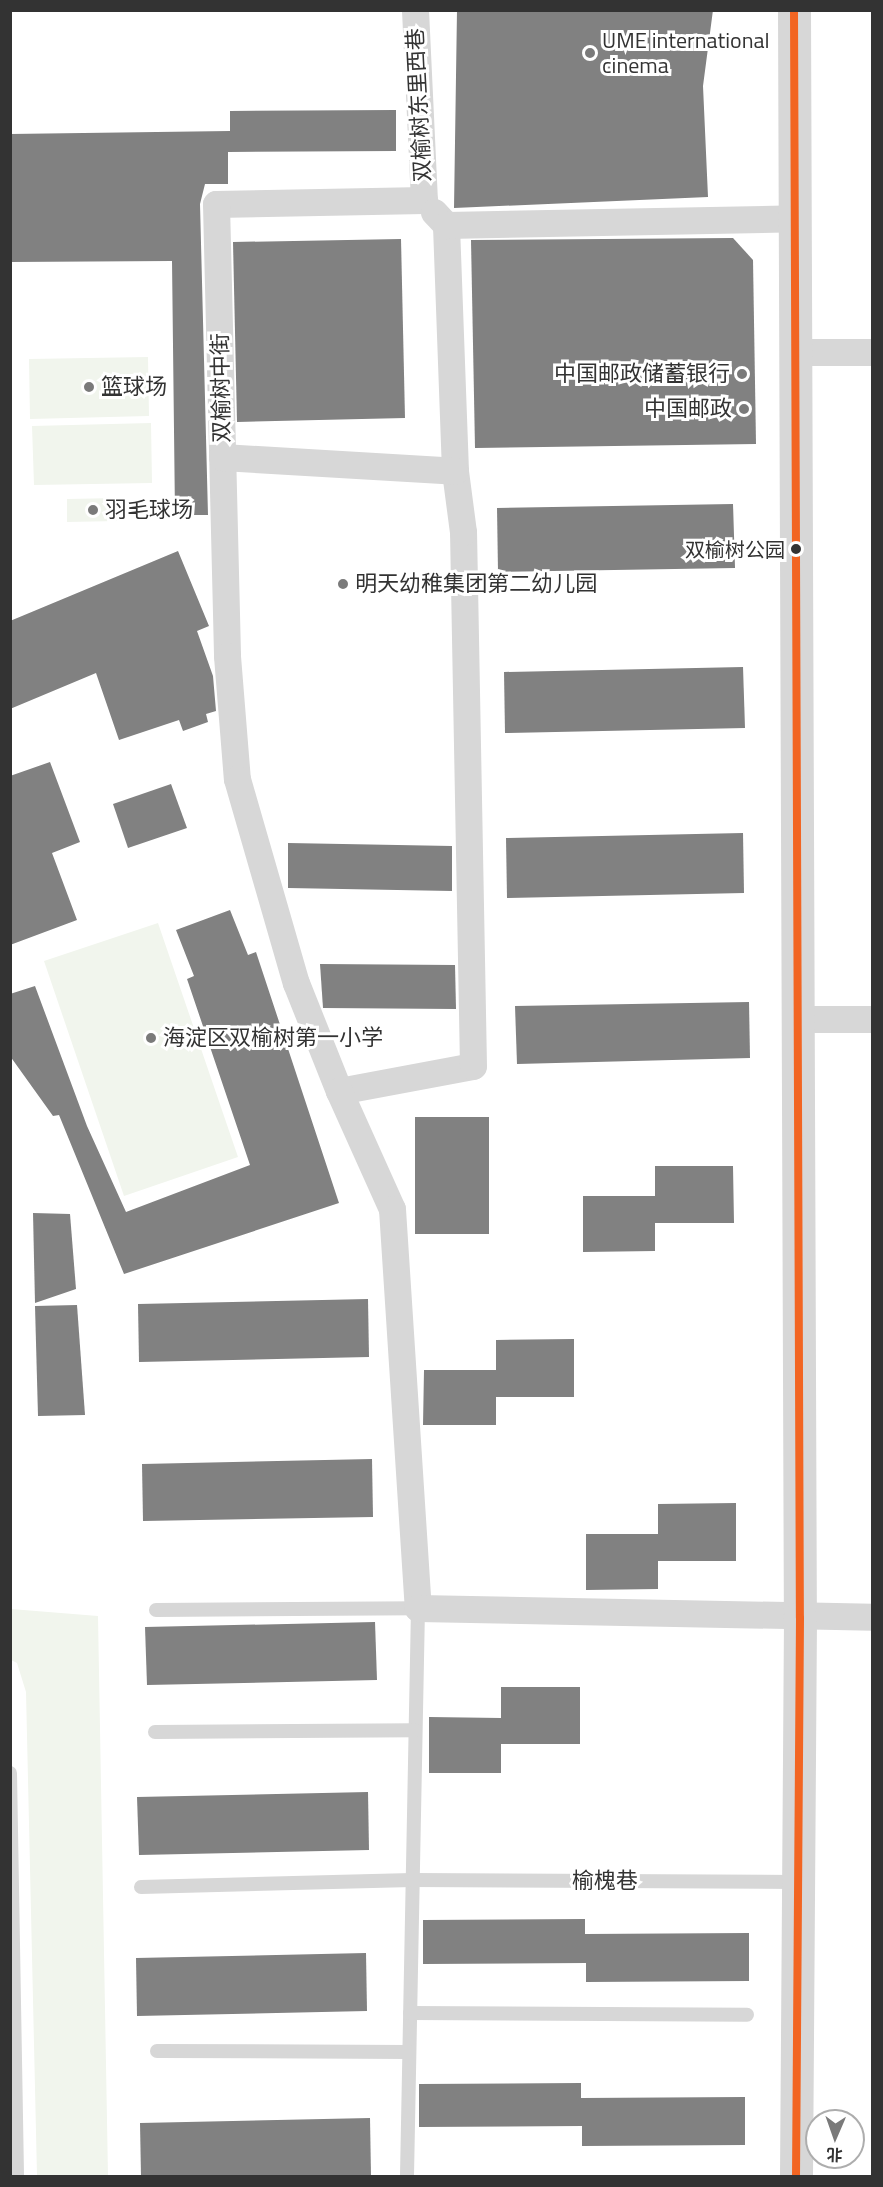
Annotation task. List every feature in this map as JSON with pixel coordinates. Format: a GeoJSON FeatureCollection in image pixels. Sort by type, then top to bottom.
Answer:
{"type":"FeatureCollection","features":[{"type":"Feature","properties":{"kind":"street","name":"双榆树东里西巷"},"geometry":{"type":"LineString","coordinates":[[415,10],[424,200]]}},
{"type":"Feature","properties":{"kind":"street"},"geometry":{"type":"LineString","coordinates":[[794,10],[800,1618],[796,2176]]}},
{"type":"Feature","properties":{"kind":"street"},"geometry":{"type":"LineString","coordinates":[[339,1091],[473,1066],[463,532],[455,471],[446,225],[424,200]]}},
{"type":"Feature","properties":{"kind":"street","name":"双榆树中街"},"geometry":{"type":"LineString","coordinates":[[418,1608],[393,1209],[339,1091],[296,983],[237,779],[227,656],[216,204],[424,200]]}},
{"type":"Feature","properties":{"kind":"street"},"geometry":{"type":"LineString","coordinates":[[446,225],[795,218]]}},
{"type":"Feature","properties":{"kind":"street"},"geometry":{"type":"LineString","coordinates":[[796,352],[873,352]]}},
{"type":"Feature","properties":{"kind":"street"},"geometry":{"type":"LineString","coordinates":[[222,457],[455,471]]}},
{"type":"Feature","properties":{"kind":"street"},"geometry":{"type":"LineString","coordinates":[[798,1019],[873,1019]]}},
{"type":"Feature","properties":{"kind":"street"},"geometry":{"type":"LineString","coordinates":[[418,1608],[800,1618],[873,1617]]}},
{"type":"Feature","properties":{"kind":"lane"},"geometry":{"type":"LineString","coordinates":[[156,1610],[418,1608],[406,2176]]}},
{"type":"Feature","properties":{"kind":"lane"},"geometry":{"type":"LineString","coordinates":[[155,1732],[416,1730]]}},
{"type":"Feature","properties":{"kind":"lane"},"geometry":{"type":"LineString","coordinates":[[10,1773],[17,2176]]}},
{"type":"Feature","properties":{"kind":"lane","name":"榆槐巷"},"geometry":{"type":"LineString","coordinates":[[141,1887],[412,1880],[798,1882]]}},
{"type":"Feature","properties":{"kind":"lane"},"geometry":{"type":"LineString","coordinates":[[410,2013],[747,2015]]}},
{"type":"Feature","properties":{"kind":"lane"},"geometry":{"type":"LineString","coordinates":[[157,2051],[409,2052]]}},
{"type":"Feature","properties":{"kind":"shaded area","name":"篮球场"},"geometry":{"type":"Polygon","coordinates":[[[148,357],[149,416],[30,419],[29,359],[148,357]]]}},
{"type":"Feature","properties":{"kind":"shaded area","name":"篮球场"},"geometry":{"type":"Polygon","coordinates":[[[151,423],[152,483],[34,485],[32,426],[151,423]]]}},
{"type":"Feature","properties":{"kind":"shaded area","name":"羽毛球场"},"geometry":{"type":"Polygon","coordinates":[[[118,498],[119,521],[67,522],[67,499],[118,498]]]}},
{"type":"Feature","properties":{"kind":"shaded area"},"geometry":{"type":"Polygon","coordinates":[[[158,923],[238,1157],[124,1196],[44,961],[158,923]]]}},
{"type":"Feature","properties":{"kind":"shaded area"},"geometry":{"type":"Polygon","coordinates":[[[11,1609],[98,1616],[108,2176],[37,2176],[26,1692],[17,1663],[11,1660],[11,1609]]]}},
{"type":"Feature","properties":{"kind":"building"},"geometry":{"type":"Polygon","coordinates":[[[457,10],[713,10],[703,86],[708,197],[454,208],[457,10]]]}},
{"type":"Feature","properties":{"kind":"building"},"geometry":{"type":"Polygon","coordinates":[[[396,110],[396,151],[228,152],[228,184],[205,184],[200,204],[208,515],[175,515],[172,261],[10,262],[10,134],[230,131],[230,111],[396,110]]]}},
{"type":"Feature","properties":{"kind":"building"},"geometry":{"type":"Polygon","coordinates":[[[733,238],[753,260],[756,444],[475,448],[471,240],[733,238]]]}},
{"type":"Feature","properties":{"kind":"building"},"geometry":{"type":"Polygon","coordinates":[[[401,239],[405,418],[237,422],[233,242],[401,239]]]}},
{"type":"Feature","properties":{"kind":"building"},"geometry":{"type":"Polygon","coordinates":[[[733,504],[735,568],[498,572],[497,508],[733,504]]]}},
{"type":"Feature","properties":{"kind":"building"},"geometry":{"type":"Polygon","coordinates":[[[178,551],[209,626],[197,631],[213,676],[216,711],[206,714],[208,722],[183,731],[179,720],[119,740],[96,673],[10,709],[10,621],[178,551]]]}},
{"type":"Feature","properties":{"kind":"building"},"geometry":{"type":"Polygon","coordinates":[[[743,667],[745,728],[505,733],[504,672],[743,667]]]}},
{"type":"Feature","properties":{"kind":"building"},"geometry":{"type":"Polygon","coordinates":[[[50,762],[80,842],[52,853],[77,920],[10,945],[10,776],[50,762]]]}},
{"type":"Feature","properties":{"kind":"building"},"geometry":{"type":"Polygon","coordinates":[[[171,784],[187,828],[128,848],[113,804],[171,784]]]}},
{"type":"Feature","properties":{"kind":"building"},"geometry":{"type":"Polygon","coordinates":[[[743,833],[744,893],[507,898],[506,838],[743,833]]]}},
{"type":"Feature","properties":{"kind":"building"},"geometry":{"type":"Polygon","coordinates":[[[288,843],[452,846],[452,891],[288,888],[288,843]]]}},
{"type":"Feature","properties":{"kind":"building"},"geometry":{"type":"Polygon","coordinates":[[[230,910],[248,955],[256,952],[339,1203],[124,1274],[59,1115],[53,1116],[10,1056],[10,994],[35,986],[87,1126],[126,1212],[250,1165],[187,979],[194,976],[176,930],[230,910]]]}},
{"type":"Feature","properties":{"kind":"building"},"geometry":{"type":"Polygon","coordinates":[[[320,964],[455,965],[456,1009],[323,1008],[320,964]]]}},
{"type":"Feature","properties":{"kind":"building"},"geometry":{"type":"Polygon","coordinates":[[[749,1002],[750,1058],[517,1064],[515,1006],[749,1002]]]}},
{"type":"Feature","properties":{"kind":"building"},"geometry":{"type":"Polygon","coordinates":[[[415,1117],[489,1117],[489,1234],[415,1234],[415,1117]]]}},
{"type":"Feature","properties":{"kind":"building"},"geometry":{"type":"Polygon","coordinates":[[[655,1166],[733,1166],[734,1223],[655,1223],[655,1251],[583,1252],[583,1196],[655,1196],[655,1166]]]}},
{"type":"Feature","properties":{"kind":"building"},"geometry":{"type":"Polygon","coordinates":[[[33,1213],[70,1214],[76,1289],[35,1303],[33,1213]]]}},
{"type":"Feature","properties":{"kind":"building"},"geometry":{"type":"Polygon","coordinates":[[[368,1299],[369,1357],[139,1362],[138,1304],[368,1299]]]}},
{"type":"Feature","properties":{"kind":"building"},"geometry":{"type":"Polygon","coordinates":[[[77,1305],[85,1415],[38,1416],[35,1306],[77,1305]]]}},
{"type":"Feature","properties":{"kind":"building"},"geometry":{"type":"Polygon","coordinates":[[[574,1339],[574,1397],[496,1397],[496,1425],[423,1425],[424,1370],[496,1370],[496,1340],[574,1339]]]}},
{"type":"Feature","properties":{"kind":"building"},"geometry":{"type":"Polygon","coordinates":[[[372,1459],[373,1517],[143,1521],[142,1464],[372,1459]]]}},
{"type":"Feature","properties":{"kind":"building"},"geometry":{"type":"Polygon","coordinates":[[[736,1503],[736,1561],[658,1561],[658,1589],[586,1590],[586,1534],[658,1534],[658,1504],[736,1503]]]}},
{"type":"Feature","properties":{"kind":"building"},"geometry":{"type":"Polygon","coordinates":[[[375,1622],[377,1680],[147,1685],[145,1627],[375,1622]]]}},
{"type":"Feature","properties":{"kind":"building"},"geometry":{"type":"Polygon","coordinates":[[[501,1687],[580,1687],[580,1744],[501,1744],[501,1773],[429,1773],[429,1717],[501,1718],[501,1687]]]}},
{"type":"Feature","properties":{"kind":"building"},"geometry":{"type":"Polygon","coordinates":[[[368,1792],[369,1850],[139,1855],[137,1797],[368,1792]]]}},
{"type":"Feature","properties":{"kind":"building"},"geometry":{"type":"Polygon","coordinates":[[[585,1919],[585,1934],[749,1933],[749,1981],[586,1982],[586,1963],[423,1964],[423,1920],[585,1919]]]}},
{"type":"Feature","properties":{"kind":"building"},"geometry":{"type":"Polygon","coordinates":[[[366,1953],[367,2011],[137,2016],[136,1958],[366,1953]]]}},
{"type":"Feature","properties":{"kind":"building"},"geometry":{"type":"Polygon","coordinates":[[[581,2083],[581,2098],[745,2097],[745,2145],[582,2146],[582,2126],[419,2127],[419,2084],[581,2083]]]}},
{"type":"Feature","properties":{"kind":"building"},"geometry":{"type":"Polygon","coordinates":[[[370,2118],[371,2176],[141,2176],[140,2123],[370,2118]]]}},
{"type":"Feature","properties":{"kind":"transit line"},"geometry":{"type":"LineString","coordinates":[[794,10],[800,1618],[796,2176]]}},
{"type":"Feature","properties":{"kind":"place","name":"UME international cinema"},"geometry":{"type":"Point","coordinates":[590,53]}},
{"type":"Feature","properties":{"kind":"place","name":"中国邮政储蓄银行"},"geometry":{"type":"Point","coordinates":[742,374]}},
{"type":"Feature","properties":{"kind":"place","name":"篮球场"},"geometry":{"type":"Point","coordinates":[89,387]}},
{"type":"Feature","properties":{"kind":"place","name":"中国邮政"},"geometry":{"type":"Point","coordinates":[744,409]}},
{"type":"Feature","properties":{"kind":"place","name":"羽毛球场"},"geometry":{"type":"Point","coordinates":[93,510]}},
{"type":"Feature","properties":{"kind":"place","name":"双榆树公园"},"geometry":{"type":"Point","coordinates":[796,549]}},
{"type":"Feature","properties":{"kind":"place","name":"明天幼稚集团第二幼儿园"},"geometry":{"type":"Point","coordinates":[343,584]}},
{"type":"Feature","properties":{"kind":"place","name":"海淀区双榆树第一小学"},"geometry":{"type":"Point","coordinates":[151,1038]}}]}
